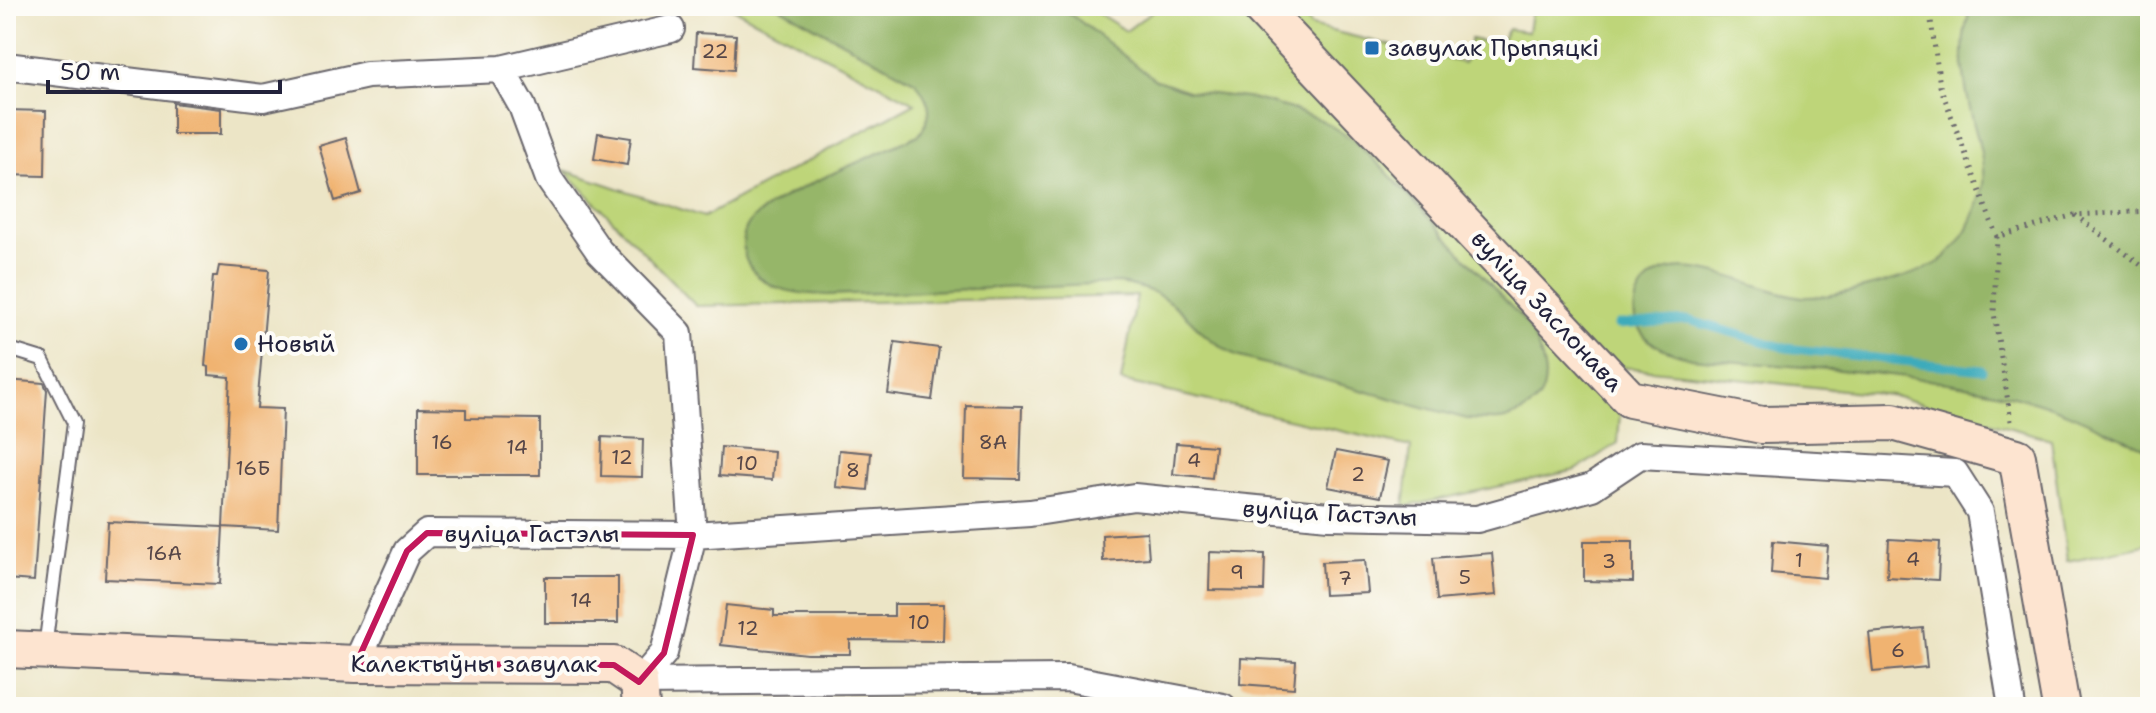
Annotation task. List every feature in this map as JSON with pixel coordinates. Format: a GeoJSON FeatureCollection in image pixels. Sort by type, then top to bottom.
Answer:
{"type":"FeatureCollection","features":[{"type":"Feature","properties":{"kind":"street","name":"вуліца Заслонава"},"geometry":{"type":"LineString","coordinates":[[1259,6],[1630,399],[1762,425],[1893,422],[2017,457]]}},
{"type":"Feature","properties":{"kind":"street"},"geometry":{"type":"LineString","coordinates":[[6,66],[263,98],[367,75],[501,69],[671,29]]}},
{"type":"Feature","properties":{"kind":"street"},"geometry":{"type":"LineString","coordinates":[[501,69],[522,106],[549,179],[599,251],[679,333],[693,535],[664,653],[640,695]]}},
{"type":"Feature","properties":{"kind":"street","name":"вуліца Гастэлы"},"geometry":{"type":"LineString","coordinates":[[356,664],[407,551],[427,533],[693,535],[1030,513],[1134,497],[1329,516],[1477,519],[1592,487],[1640,455],[1955,473],[1980,512],[2012,707]]}},
{"type":"Feature","properties":{"kind":"street"},"geometry":{"type":"LineString","coordinates":[[2017,457],[2061,707]]}},
{"type":"Feature","properties":{"kind":"street","name":"Калектыўны завулак"},"geometry":{"type":"LineString","coordinates":[[6,649],[356,664],[614,665],[640,695],[1068,678],[1223,707]]}},
{"type":"Feature","properties":{"kind":"lane"},"geometry":{"type":"LineString","coordinates":[[6,348],[42,359],[74,423],[45,651]]}},
{"type":"Feature","properties":{"kind":"path"},"geometry":{"type":"LineString","coordinates":[[1929,6],[1940,86],[1997,237],[1994,313],[2017,457]]}},
{"type":"Feature","properties":{"kind":"path"},"geometry":{"type":"LineString","coordinates":[[1997,237],[2074,215],[2150,211]]}},
{"type":"Feature","properties":{"kind":"path"},"geometry":{"type":"LineString","coordinates":[[2074,215],[2150,272]]}},
{"type":"Feature","properties":{"kind":"highlighted area"},"geometry":{"type":"Polygon","coordinates":[[[427,533],[693,535],[664,653],[639,682],[614,665],[356,664],[407,551],[427,533]]]}},
{"type":"Feature","properties":{"kind":"green space"},"geometry":{"type":"Polygon","coordinates":[[[728,6],[1087,6],[1126,31],[1159,6],[1297,6],[1311,26],[1464,63],[1471,39],[1498,45],[1508,29],[1528,32],[1532,6],[2150,6],[2150,544],[2067,561],[2051,439],[1890,395],[1623,367],[1618,443],[1576,470],[1404,507],[1411,447],[1121,381],[1137,296],[696,306],[564,170],[704,217],[915,103],[728,6]]]}},
{"type":"Feature","properties":{"kind":"green space"},"geometry":{"type":"Polygon","coordinates":[[[777,6],[1055,6],[1076,18],[1154,79],[1188,91],[1254,99],[1321,120],[1352,139],[1384,169],[1528,325],[1539,350],[1545,376],[1539,398],[1530,408],[1506,419],[1467,419],[1236,356],[1208,337],[1167,300],[1146,289],[1118,283],[828,295],[794,292],[762,280],[747,262],[743,244],[747,226],[758,214],[826,176],[920,134],[929,113],[928,102],[916,82],[777,6]]]}},
{"type":"Feature","properties":{"kind":"green space"},"geometry":{"type":"Polygon","coordinates":[[[1972,6],[2150,6],[2150,450],[2073,415],[2025,399],[1901,376],[1691,358],[1657,346],[1638,327],[1636,300],[1644,285],[1659,273],[1677,268],[1699,269],[1805,297],[1894,280],[1927,268],[1947,255],[1967,230],[1983,184],[1981,154],[1963,65],[1964,35],[1972,6]]]}},
{"type":"Feature","properties":{"kind":"building"},"geometry":{"type":"Polygon","coordinates":[[[696,33],[736,35],[734,70],[694,67],[696,33]]]}},
{"type":"Feature","properties":{"kind":"building"},"geometry":{"type":"Polygon","coordinates":[[[173,103],[221,109],[221,134],[173,134],[173,103]]]}},
{"type":"Feature","properties":{"kind":"building"},"geometry":{"type":"Polygon","coordinates":[[[6,110],[46,111],[45,176],[6,175],[6,110]]]}},
{"type":"Feature","properties":{"kind":"building"},"geometry":{"type":"Polygon","coordinates":[[[598,133],[631,138],[627,165],[594,159],[598,133]]]}},
{"type":"Feature","properties":{"kind":"building"},"geometry":{"type":"Polygon","coordinates":[[[346,138],[361,193],[335,201],[319,146],[346,138]]]}},
{"type":"Feature","properties":{"kind":"building"},"geometry":{"type":"Polygon","coordinates":[[[219,266],[269,270],[257,408],[283,409],[278,530],[223,527],[230,377],[209,375],[209,367],[205,366],[213,276],[217,276],[219,266]]]}},
{"type":"Feature","properties":{"kind":"building"},"geometry":{"type":"Polygon","coordinates":[[[895,342],[939,348],[932,400],[888,394],[895,342]]]}},
{"type":"Feature","properties":{"kind":"building"},"geometry":{"type":"Polygon","coordinates":[[[6,380],[44,383],[47,390],[34,581],[6,579],[6,380]]]}},
{"type":"Feature","properties":{"kind":"building"},"geometry":{"type":"Polygon","coordinates":[[[966,405],[1022,406],[1020,479],[964,478],[966,405]]]}},
{"type":"Feature","properties":{"kind":"building"},"geometry":{"type":"Polygon","coordinates":[[[418,408],[466,409],[466,418],[540,419],[540,475],[418,475],[418,408]]]}},
{"type":"Feature","properties":{"kind":"building"},"geometry":{"type":"Polygon","coordinates":[[[602,437],[643,439],[642,477],[601,476],[602,437]]]}},
{"type":"Feature","properties":{"kind":"building"},"geometry":{"type":"Polygon","coordinates":[[[1176,443],[1215,446],[1212,478],[1173,474],[1176,443]]]}},
{"type":"Feature","properties":{"kind":"building"},"geometry":{"type":"Polygon","coordinates":[[[721,447],[774,451],[772,480],[719,476],[721,447]]]}},
{"type":"Feature","properties":{"kind":"building"},"geometry":{"type":"Polygon","coordinates":[[[839,450],[871,453],[868,490],[836,487],[839,450]]]}},
{"type":"Feature","properties":{"kind":"building"},"geometry":{"type":"Polygon","coordinates":[[[1336,451],[1388,461],[1380,497],[1328,487],[1336,451]]]}},
{"type":"Feature","properties":{"kind":"building"},"geometry":{"type":"Polygon","coordinates":[[[108,522],[223,527],[220,584],[105,579],[108,522]]]}},
{"type":"Feature","properties":{"kind":"building"},"geometry":{"type":"Polygon","coordinates":[[[1147,532],[1149,558],[1103,561],[1102,535],[1147,532]]]}},
{"type":"Feature","properties":{"kind":"building"},"geometry":{"type":"Polygon","coordinates":[[[1889,539],[1940,542],[1938,580],[1887,577],[1889,539]]]}},
{"type":"Feature","properties":{"kind":"building"},"geometry":{"type":"Polygon","coordinates":[[[1584,541],[1633,541],[1633,582],[1584,581],[1584,541]]]}},
{"type":"Feature","properties":{"kind":"building"},"geometry":{"type":"Polygon","coordinates":[[[1773,541],[1828,546],[1825,578],[1771,573],[1773,541]]]}},
{"type":"Feature","properties":{"kind":"building"},"geometry":{"type":"Polygon","coordinates":[[[1210,552],[1265,554],[1264,591],[1209,590],[1210,552]]]}},
{"type":"Feature","properties":{"kind":"building"},"geometry":{"type":"Polygon","coordinates":[[[1492,553],[1496,595],[1437,600],[1433,558],[1492,553]]]}},
{"type":"Feature","properties":{"kind":"building"},"geometry":{"type":"Polygon","coordinates":[[[1365,560],[1368,593],[1324,595],[1322,562],[1365,560]]]}},
{"type":"Feature","properties":{"kind":"building"},"geometry":{"type":"Polygon","coordinates":[[[545,577],[618,577],[618,623],[545,623],[545,577]]]}},
{"type":"Feature","properties":{"kind":"building"},"geometry":{"type":"Polygon","coordinates":[[[894,604],[944,604],[943,641],[850,640],[850,654],[807,654],[721,645],[726,605],[774,610],[774,616],[894,616],[894,604]]]}},
{"type":"Feature","properties":{"kind":"building"},"geometry":{"type":"Polygon","coordinates":[[[1923,628],[1927,667],[1873,672],[1869,633],[1923,628]]]}},
{"type":"Feature","properties":{"kind":"building"},"geometry":{"type":"Polygon","coordinates":[[[1241,658],[1296,661],[1294,688],[1240,684],[1241,658]]]}},
{"type":"Feature","properties":{"kind":"waterway"},"geometry":{"type":"LineString","coordinates":[[1618,325],[1688,320],[1786,348],[1982,370]]}},
{"type":"Feature","properties":{"kind":"place","name":"завулак Прыпяцкі"},"geometry":{"type":"Point","coordinates":[1372,48]}},
{"type":"Feature","properties":{"kind":"place","name":"Новый"},"geometry":{"type":"Point","coordinates":[241,344]}}]}
